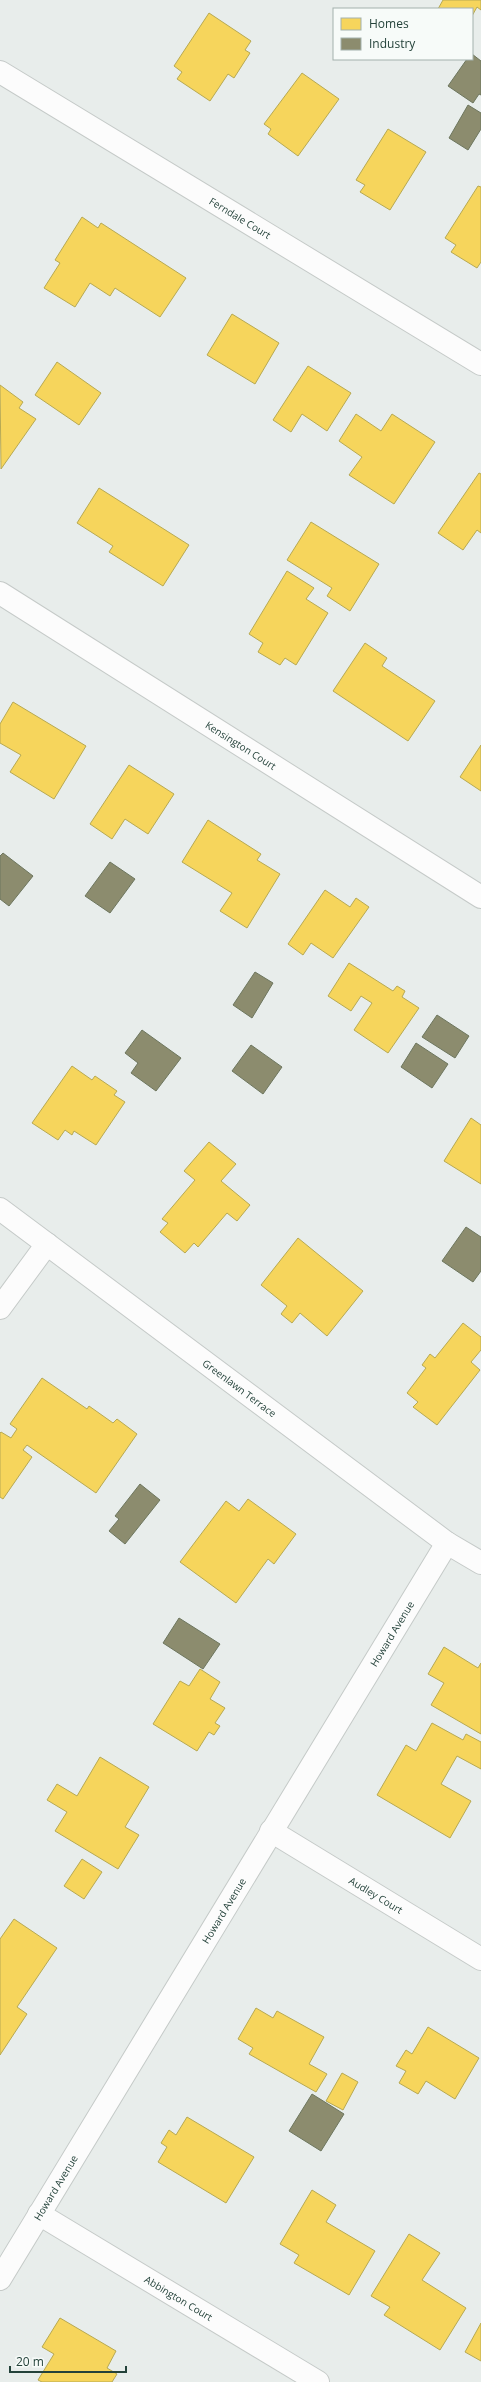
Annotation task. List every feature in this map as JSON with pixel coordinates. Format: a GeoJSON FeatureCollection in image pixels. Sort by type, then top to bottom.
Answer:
{"type":"FeatureCollection","features":[{"type":"Feature","properties":{"kind":"street","name":"Ferndale Court"},"geometry":{"type":"LineString","coordinates":[[0,72],[481,364]]}},
{"type":"Feature","properties":{"kind":"street","name":"Kensington Court"},"geometry":{"type":"LineString","coordinates":[[0,593],[481,897]]}},
{"type":"Feature","properties":{"kind":"street","name":"Greenlawn Terrace"},"geometry":{"type":"LineString","coordinates":[[0,1209],[448,1543],[481,1563]]}},
{"type":"Feature","properties":{"kind":"street"},"geometry":{"type":"LineString","coordinates":[[0,1308],[47,1244]]}},
{"type":"Feature","properties":{"kind":"street","name":"Howard Avenue"},"geometry":{"type":"LineString","coordinates":[[0,2279],[271,1831],[448,1543]]}},
{"type":"Feature","properties":{"kind":"street","name":"Audley Court"},"geometry":{"type":"LineString","coordinates":[[271,1831],[481,1959]]}},
{"type":"Feature","properties":{"kind":"street","name":"Abbington Court"},"geometry":{"type":"LineString","coordinates":[[39,2214],[318,2382]]}},
{"type":"Feature","properties":{"kind":"building: Homes"},"geometry":{"type":"Polygon","coordinates":[[[443,0],[481,0],[481,10],[477,7],[473,14],[473,8],[439,8],[443,0]]]}},
{"type":"Feature","properties":{"kind":"building: Homes"},"geometry":{"type":"Polygon","coordinates":[[[209,13],[251,41],[245,50],[250,53],[234,78],[228,74],[210,101],[177,79],[182,72],[174,66],[209,13]]]}},
{"type":"Feature","properties":{"kind":"building: Homes"},"geometry":{"type":"Polygon","coordinates":[[[302,73],[339,99],[298,156],[268,134],[271,129],[264,124],[302,73]]]}},
{"type":"Feature","properties":{"kind":"building: Homes"},"geometry":{"type":"Polygon","coordinates":[[[388,129],[426,152],[390,210],[360,192],[365,185],[356,180],[388,129]]]}},
{"type":"Feature","properties":{"kind":"building: Homes"},"geometry":{"type":"Polygon","coordinates":[[[478,186],[481,187],[481,262],[477,268],[451,252],[456,245],[445,238],[478,186]]]}},
{"type":"Feature","properties":{"kind":"building: Homes"},"geometry":{"type":"Polygon","coordinates":[[[82,217],[98,228],[101,223],[186,278],[160,317],[115,288],[110,296],[90,283],[75,307],[44,288],[60,263],[55,260],[82,217]]]}},
{"type":"Feature","properties":{"kind":"building: Homes"},"geometry":{"type":"Polygon","coordinates":[[[232,314],[279,343],[255,384],[207,355],[232,314]]]}},
{"type":"Feature","properties":{"kind":"building: Homes"},"geometry":{"type":"Polygon","coordinates":[[[57,362],[101,393],[79,425],[35,395],[57,362]]]}},
{"type":"Feature","properties":{"kind":"building: Homes"},"geometry":{"type":"Polygon","coordinates":[[[308,366],[351,393],[327,431],[302,414],[291,432],[273,420],[308,366]]]}},
{"type":"Feature","properties":{"kind":"building: Homes"},"geometry":{"type":"Polygon","coordinates":[[[0,385],[23,402],[19,408],[36,419],[1,469],[0,385]]]}},
{"type":"Feature","properties":{"kind":"building: Homes"},"geometry":{"type":"Polygon","coordinates":[[[356,414],[381,431],[392,414],[435,442],[394,504],[349,475],[362,457],[339,441],[356,414]]]}},
{"type":"Feature","properties":{"kind":"building: Homes"},"geometry":{"type":"Polygon","coordinates":[[[479,473],[481,474],[481,533],[477,530],[463,550],[438,533],[479,473]]]}},
{"type":"Feature","properties":{"kind":"building: Homes"},"geometry":{"type":"Polygon","coordinates":[[[99,488],[189,545],[163,586],[109,552],[113,546],[77,523],[99,488]]]}},
{"type":"Feature","properties":{"kind":"building: Homes"},"geometry":{"type":"Polygon","coordinates":[[[311,522],[379,564],[350,611],[327,596],[332,588],[287,560],[311,522]]]}},
{"type":"Feature","properties":{"kind":"building: Homes"},"geometry":{"type":"Polygon","coordinates":[[[287,571],[314,588],[306,599],[328,613],[296,665],[285,658],[280,665],[258,652],[263,643],[249,634],[287,571]]]}},
{"type":"Feature","properties":{"kind":"building: Homes"},"geometry":{"type":"Polygon","coordinates":[[[365,643],[387,658],[382,666],[435,701],[408,741],[333,691],[365,643]]]}},
{"type":"Feature","properties":{"kind":"building: Homes"},"geometry":{"type":"Polygon","coordinates":[[[13,702],[86,746],[54,799],[10,772],[21,755],[0,743],[0,724],[13,702]]]}},
{"type":"Feature","properties":{"kind":"building: Homes"},"geometry":{"type":"Polygon","coordinates":[[[481,745],[481,791],[460,777],[481,745]]]}},
{"type":"Feature","properties":{"kind":"building: Homes"},"geometry":{"type":"Polygon","coordinates":[[[129,765],[174,794],[148,834],[125,819],[112,839],[90,824],[129,765]]]}},
{"type":"Feature","properties":{"kind":"building: Homes"},"geometry":{"type":"Polygon","coordinates":[[[208,820],[261,854],[257,860],[280,874],[247,928],[220,911],[232,893],[182,862],[208,820]]]}},
{"type":"Feature","properties":{"kind":"building: Homes"},"geometry":{"type":"Polygon","coordinates":[[[325,890],[350,907],[356,898],[369,907],[333,958],[311,943],[303,955],[288,944],[325,890]]]}},
{"type":"Feature","properties":{"kind":"building: Homes"},"geometry":{"type":"Polygon","coordinates":[[[349,963],[393,991],[397,986],[405,991],[402,997],[419,1008],[388,1053],[354,1030],[372,1003],[361,996],[351,1011],[328,996],[349,963]]]}},
{"type":"Feature","properties":{"kind":"building: Homes"},"geometry":{"type":"Polygon","coordinates":[[[72,1066],[92,1080],[95,1076],[117,1091],[114,1095],[125,1102],[96,1145],[74,1131],[72,1135],[65,1130],[58,1140],[32,1123],[72,1066]]]}},
{"type":"Feature","properties":{"kind":"building: Homes"},"geometry":{"type":"Polygon","coordinates":[[[471,1118],[481,1125],[481,1184],[444,1161],[471,1118]]]}},
{"type":"Feature","properties":{"kind":"building: Homes"},"geometry":{"type":"Polygon","coordinates":[[[209,1142],[236,1164],[221,1181],[250,1205],[237,1221],[227,1213],[198,1247],[194,1243],[185,1253],[160,1232],[168,1223],[162,1219],[195,1180],[184,1171],[209,1142]]]}},
{"type":"Feature","properties":{"kind":"building: Homes"},"geometry":{"type":"Polygon","coordinates":[[[298,1238],[363,1291],[327,1336],[300,1313],[292,1323],[281,1314],[287,1306],[261,1285],[298,1238]]]}},
{"type":"Feature","properties":{"kind":"building: Homes"},"geometry":{"type":"Polygon","coordinates":[[[463,1323],[481,1337],[481,1350],[471,1362],[480,1370],[437,1425],[413,1407],[418,1402],[407,1393],[426,1368],[422,1365],[430,1354],[435,1358],[463,1323]]]}},
{"type":"Feature","properties":{"kind":"building: Homes"},"geometry":{"type":"Polygon","coordinates":[[[42,1378],[87,1409],[89,1406],[113,1423],[117,1419],[137,1434],[96,1493],[27,1445],[23,1450],[32,1457],[3,1499],[0,1497],[0,1433],[1,1432],[11,1438],[17,1429],[10,1424],[42,1378]]]}},
{"type":"Feature","properties":{"kind":"building: Homes"},"geometry":{"type":"Polygon","coordinates":[[[248,1499],[296,1534],[274,1564],[268,1559],[236,1603],[180,1562],[226,1501],[239,1511],[248,1499]]]}},
{"type":"Feature","properties":{"kind":"building: Homes"},"geometry":{"type":"Polygon","coordinates":[[[444,1647],[478,1668],[481,1663],[481,1734],[431,1705],[444,1683],[428,1674],[444,1647]]]}},
{"type":"Feature","properties":{"kind":"building: Homes"},"geometry":{"type":"Polygon","coordinates":[[[200,1669],[220,1682],[210,1699],[225,1708],[215,1723],[220,1726],[214,1735],[209,1732],[197,1751],[153,1724],[180,1681],[189,1686],[200,1669]]]}},
{"type":"Feature","properties":{"kind":"building: Homes"},"geometry":{"type":"Polygon","coordinates":[[[432,1723],[463,1740],[466,1734],[481,1742],[481,1769],[457,1756],[441,1784],[471,1801],[450,1838],[377,1795],[406,1745],[416,1751],[432,1723]]]}},
{"type":"Feature","properties":{"kind":"building: Homes"},"geometry":{"type":"Polygon","coordinates":[[[100,1757],[149,1787],[125,1827],[139,1835],[118,1869],[55,1831],[67,1812],[47,1800],[57,1784],[77,1796],[100,1757]]]}},
{"type":"Feature","properties":{"kind":"building: Homes"},"geometry":{"type":"Polygon","coordinates":[[[82,1859],[102,1872],[84,1899],[64,1886],[82,1859]]]}},
{"type":"Feature","properties":{"kind":"building: Homes"},"geometry":{"type":"Polygon","coordinates":[[[14,1919],[57,1948],[17,2007],[27,2014],[0,2055],[0,1939],[14,1919]]]}},
{"type":"Feature","properties":{"kind":"building: Homes"},"geometry":{"type":"Polygon","coordinates":[[[256,2008],[273,2018],[277,2011],[324,2037],[309,2064],[327,2074],[316,2092],[249,2054],[253,2048],[238,2039],[256,2008]]]}},
{"type":"Feature","properties":{"kind":"building: Homes"},"geometry":{"type":"Polygon","coordinates":[[[428,2027],[479,2058],[455,2099],[426,2081],[418,2094],[399,2083],[406,2071],[396,2066],[406,2050],[412,2054],[428,2027]]]}},
{"type":"Feature","properties":{"kind":"building: Homes"},"geometry":{"type":"Polygon","coordinates":[[[342,2073],[358,2082],[343,2110],[326,2101],[342,2073]]]}},
{"type":"Feature","properties":{"kind":"building: Homes"},"geometry":{"type":"Polygon","coordinates":[[[187,2117],[254,2157],[226,2203],[158,2162],[167,2147],[161,2143],[169,2130],[176,2135],[187,2117]]]}},
{"type":"Feature","properties":{"kind":"building: Homes"},"geometry":{"type":"Polygon","coordinates":[[[312,2190],[336,2205],[326,2222],[375,2251],[349,2295],[294,2263],[299,2255],[280,2244],[312,2190]]]}},
{"type":"Feature","properties":{"kind":"building: Homes"},"geometry":{"type":"Polygon","coordinates":[[[409,2234],[440,2253],[422,2280],[466,2308],[440,2350],[384,2315],[390,2307],[371,2296],[409,2234]]]}},
{"type":"Feature","properties":{"kind":"building: Homes"},"geometry":{"type":"Polygon","coordinates":[[[60,2318],[116,2351],[107,2368],[117,2374],[112,2382],[42,2382],[38,2380],[54,2354],[42,2347],[60,2318]]]}},
{"type":"Feature","properties":{"kind":"building: Homes"},"geometry":{"type":"Polygon","coordinates":[[[481,2323],[481,2361],[465,2352],[481,2323]]]}},
{"type":"Feature","properties":{"kind":"building: Industry"},"geometry":{"type":"Polygon","coordinates":[[[473,55],[481,61],[481,95],[479,94],[473,103],[448,86],[466,60],[473,60],[473,55]]]}},
{"type":"Feature","properties":{"kind":"building: Industry"},"geometry":{"type":"Polygon","coordinates":[[[468,105],[481,113],[481,129],[468,150],[449,138],[468,105]]]}},
{"type":"Feature","properties":{"kind":"building: Industry"},"geometry":{"type":"Polygon","coordinates":[[[3,853],[33,876],[9,906],[0,899],[0,856],[3,853]]]}},
{"type":"Feature","properties":{"kind":"building: Industry"},"geometry":{"type":"Polygon","coordinates":[[[110,862],[135,879],[110,913],[85,896],[110,862]]]}},
{"type":"Feature","properties":{"kind":"building: Industry"},"geometry":{"type":"Polygon","coordinates":[[[255,972],[273,983],[252,1018],[233,1005],[255,972]]]}},
{"type":"Feature","properties":{"kind":"building: Industry"},"geometry":{"type":"Polygon","coordinates":[[[437,1015],[469,1036],[455,1058],[422,1037],[437,1015]]]}},
{"type":"Feature","properties":{"kind":"building: Industry"},"geometry":{"type":"Polygon","coordinates":[[[142,1030],[181,1058],[156,1091],[131,1073],[138,1063],[125,1053],[142,1030]]]}},
{"type":"Feature","properties":{"kind":"building: Industry"},"geometry":{"type":"Polygon","coordinates":[[[416,1043],[448,1064],[432,1088],[401,1067],[416,1043]]]}},
{"type":"Feature","properties":{"kind":"building: Industry"},"geometry":{"type":"Polygon","coordinates":[[[251,1045],[282,1067],[263,1094],[232,1071],[251,1045]]]}},
{"type":"Feature","properties":{"kind":"building: Industry"},"geometry":{"type":"Polygon","coordinates":[[[466,1227],[481,1237],[481,1271],[473,1282],[442,1261],[466,1227]]]}},
{"type":"Feature","properties":{"kind":"building: Industry"},"geometry":{"type":"Polygon","coordinates":[[[140,1484],[160,1500],[125,1544],[109,1531],[119,1519],[115,1516],[140,1484]]]}},
{"type":"Feature","properties":{"kind":"building: Industry"},"geometry":{"type":"Polygon","coordinates":[[[179,1618],[220,1644],[203,1669],[163,1643],[179,1618]]]}},
{"type":"Feature","properties":{"kind":"building: Industry"},"geometry":{"type":"Polygon","coordinates":[[[312,2094],[344,2114],[321,2151],[289,2131],[312,2094]]]}}]}
